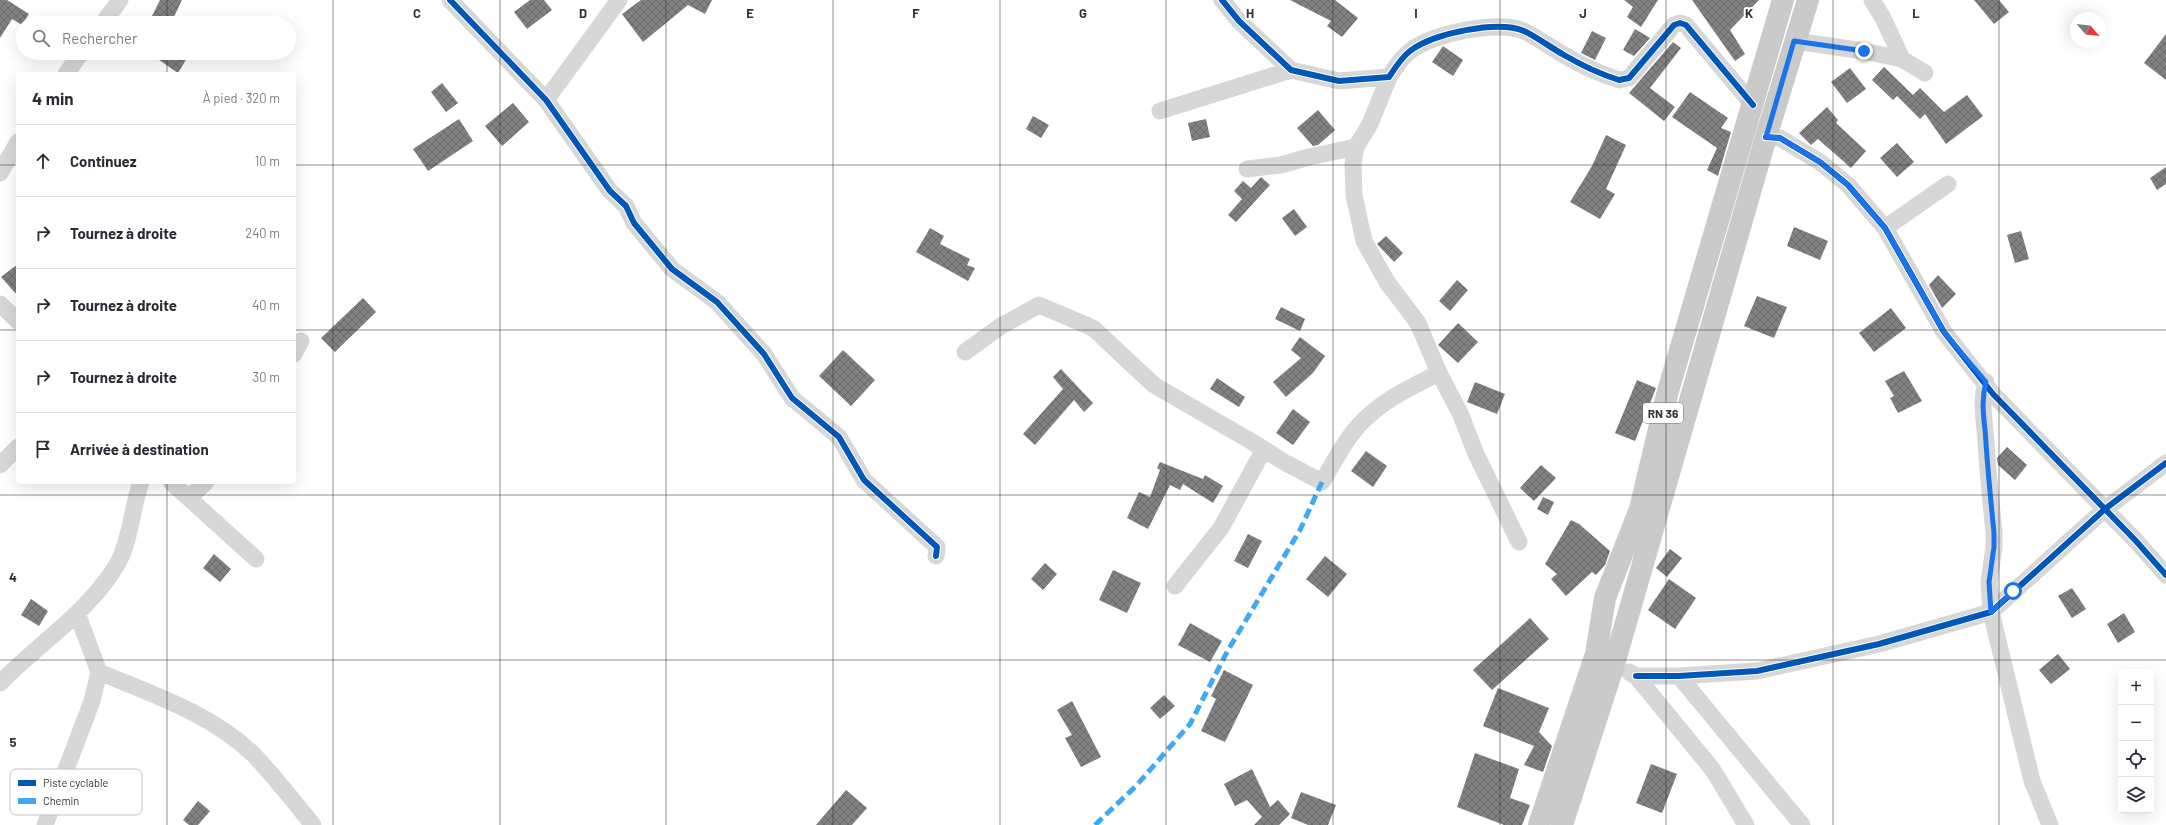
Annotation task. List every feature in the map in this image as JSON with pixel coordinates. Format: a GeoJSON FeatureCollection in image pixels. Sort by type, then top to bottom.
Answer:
{"type":"FeatureCollection","features":[{"type":"Feature","properties":{"kind":"main road","name":"RN 36"},"geometry":{"type":"LineString","coordinates":[[1539,825],[1596,654],[1605,598],[1640,510],[1668,391],[1783,0]]}},
{"type":"Feature","properties":{"kind":"main road","name":"RN 36"},"geometry":{"type":"LineString","coordinates":[[1562,825],[1614,664],[1794,41],[1808,0]]}},
{"type":"Feature","properties":{"kind":"street"},"geometry":{"type":"LineString","coordinates":[[108,16],[120,0]]}},
{"type":"Feature","properties":{"kind":"street"},"geometry":{"type":"LineString","coordinates":[[450,0],[546,100],[610,192],[626,206],[634,224],[672,269],[717,302],[764,354],[792,398],[839,438],[864,480],[937,547],[936,556]]}},
{"type":"Feature","properties":{"kind":"street"},"geometry":{"type":"LineString","coordinates":[[546,100],[619,0]]}},
{"type":"Feature","properties":{"kind":"street"},"geometry":{"type":"LineString","coordinates":[[1222,0],[1239,21],[1291,70]]}},
{"type":"Feature","properties":{"kind":"street"},"geometry":{"type":"LineString","coordinates":[[1872,0],[1883,18],[1902,59]]}},
{"type":"Feature","properties":{"kind":"street"},"geometry":{"type":"LineString","coordinates":[[1519,542],[1476,454],[1460,412],[1439,373],[1418,323],[1387,282],[1364,241],[1354,195],[1353,164],[1356,147],[1370,124],[1389,77],[1398,63],[1410,51],[1432,39],[1451,34],[1508,26],[1524,31],[1564,55],[1619,80],[1629,78],[1674,25],[1680,23],[1686,25],[1753,105]]}},
{"type":"Feature","properties":{"kind":"street"},"geometry":{"type":"LineString","coordinates":[[1794,41],[1864,51],[1902,59],[1925,73]]}},
{"type":"Feature","properties":{"kind":"street"},"geometry":{"type":"LineString","coordinates":[[67,72],[76,60]]}},
{"type":"Feature","properties":{"kind":"street"},"geometry":{"type":"LineString","coordinates":[[1160,111],[1291,70],[1339,81],[1389,77]]}},
{"type":"Feature","properties":{"kind":"street"},"geometry":{"type":"LineString","coordinates":[[1766,137],[1780,138],[1820,162],[1848,185],[1885,228],[1944,332],[1986,382],[1993,394],[2105,508],[2166,575]]}},
{"type":"Feature","properties":{"kind":"street"},"geometry":{"type":"LineString","coordinates":[[0,173],[16,145]]}},
{"type":"Feature","properties":{"kind":"street"},"geometry":{"type":"LineString","coordinates":[[1247,169],[1281,165],[1309,157],[1356,147]]}},
{"type":"Feature","properties":{"kind":"street"},"geometry":{"type":"LineString","coordinates":[[1885,228],[1948,184]]}},
{"type":"Feature","properties":{"kind":"street"},"geometry":{"type":"LineString","coordinates":[[0,304],[16,319]]}},
{"type":"Feature","properties":{"kind":"street"},"geometry":{"type":"LineString","coordinates":[[965,352],[1001,326],[1039,305],[1093,328],[1154,385],[1284,462],[1322,482],[1340,452],[1364,419],[1387,401],[1439,373]]}},
{"type":"Feature","properties":{"kind":"street"},"geometry":{"type":"LineString","coordinates":[[1986,382],[1983,393],[1983,425],[1986,442],[1994,533],[1994,547],[1989,582],[1991,612],[2032,781],[2050,825]]}},
{"type":"Feature","properties":{"kind":"street"},"geometry":{"type":"LineString","coordinates":[[0,465],[16,448]]}},
{"type":"Feature","properties":{"kind":"street"},"geometry":{"type":"LineString","coordinates":[[1175,586],[1220,528],[1264,449]]}},
{"type":"Feature","properties":{"kind":"street"},"geometry":{"type":"LineString","coordinates":[[1636,676],[1679,676],[1757,671],[1879,644],[1991,612],[2105,508],[2166,463]]}},
{"type":"Feature","properties":{"kind":"street"},"geometry":{"type":"LineString","coordinates":[[0,683],[77,613],[100,588],[119,560],[140,484]]}},
{"type":"Feature","properties":{"kind":"street"},"geometry":{"type":"LineString","coordinates":[[173,484],[256,559]]}},
{"type":"Feature","properties":{"kind":"street"},"geometry":{"type":"LineString","coordinates":[[189,498],[204,484]]}},
{"type":"Feature","properties":{"kind":"street"},"geometry":{"type":"LineString","coordinates":[[66,769],[92,701],[99,672],[77,613]]}},
{"type":"Feature","properties":{"kind":"street"},"geometry":{"type":"LineString","coordinates":[[1614,664],[1636,676],[1713,770],[1746,825]]}},
{"type":"Feature","properties":{"kind":"street"},"geometry":{"type":"LineString","coordinates":[[99,672],[170,701],[223,731],[254,755],[313,825]]}},
{"type":"Feature","properties":{"kind":"street"},"geometry":{"type":"LineString","coordinates":[[1679,676],[1802,825]]}},
{"type":"Feature","properties":{"kind":"street"},"geometry":{"type":"LineString","coordinates":[[45,825],[49,815]]}},
{"type":"Feature","properties":{"kind":"building"},"geometry":{"type":"Polygon","coordinates":[[[0,0],[7,0],[29,14],[28,16],[16,16],[16,21],[12,19],[0,38],[0,0]]]}},
{"type":"Feature","properties":{"kind":"building"},"geometry":{"type":"Polygon","coordinates":[[[160,0],[182,0],[174,16],[152,16],[160,0]]]}},
{"type":"Feature","properties":{"kind":"building"},"geometry":{"type":"Polygon","coordinates":[[[530,0],[544,0],[552,10],[527,29],[514,12],[530,0]]]}},
{"type":"Feature","properties":{"kind":"building"},"geometry":{"type":"Polygon","coordinates":[[[641,0],[712,0],[705,14],[688,5],[643,42],[622,14],[641,0]]]}},
{"type":"Feature","properties":{"kind":"building"},"geometry":{"type":"Polygon","coordinates":[[[1290,0],[1335,0],[1358,18],[1342,37],[1327,26],[1331,21],[1290,0]]]}},
{"type":"Feature","properties":{"kind":"building"},"geometry":{"type":"Polygon","coordinates":[[[1624,0],[1658,0],[1641,27],[1627,17],[1633,7],[1624,0]]]}},
{"type":"Feature","properties":{"kind":"building"},"geometry":{"type":"Polygon","coordinates":[[[1692,0],[1759,0],[1730,30],[1745,54],[1735,61],[1692,0]]]}},
{"type":"Feature","properties":{"kind":"building"},"geometry":{"type":"Polygon","coordinates":[[[1974,0],[1999,0],[2009,12],[1994,24],[1974,0]]]}},
{"type":"Feature","properties":{"kind":"building"},"geometry":{"type":"Polygon","coordinates":[[[1635,29],[1650,38],[1634,56],[1623,50],[1635,29]]]}},
{"type":"Feature","properties":{"kind":"building"},"geometry":{"type":"Polygon","coordinates":[[[1592,31],[1606,38],[1595,60],[1581,53],[1592,31]]]}},
{"type":"Feature","properties":{"kind":"building"},"geometry":{"type":"Polygon","coordinates":[[[2166,34],[2166,80],[2144,63],[2166,34]]]}},
{"type":"Feature","properties":{"kind":"building"},"geometry":{"type":"Polygon","coordinates":[[[1673,42],[1681,48],[1650,88],[1675,107],[1664,121],[1629,93],[1673,42]]]}},
{"type":"Feature","properties":{"kind":"building"},"geometry":{"type":"Polygon","coordinates":[[[1443,46],[1463,60],[1453,76],[1432,62],[1443,46]]]}},
{"type":"Feature","properties":{"kind":"building"},"geometry":{"type":"Polygon","coordinates":[[[159,60],[186,60],[179,72],[159,60]]]}},
{"type":"Feature","properties":{"kind":"building"},"geometry":{"type":"Polygon","coordinates":[[[1884,67],[1913,95],[1920,88],[1944,112],[1967,95],[1983,116],[1946,144],[1925,114],[1920,119],[1897,96],[1893,100],[1872,80],[1884,67]]]}},
{"type":"Feature","properties":{"kind":"building"},"geometry":{"type":"Polygon","coordinates":[[[1850,68],[1866,89],[1847,103],[1831,82],[1850,68]]]}},
{"type":"Feature","properties":{"kind":"building"},"geometry":{"type":"Polygon","coordinates":[[[442,83],[458,103],[446,112],[431,92],[442,83]]]}},
{"type":"Feature","properties":{"kind":"building"},"geometry":{"type":"Polygon","coordinates":[[[1690,92],[1728,118],[1721,128],[1731,132],[1718,176],[1707,170],[1717,148],[1672,117],[1690,92]]]}},
{"type":"Feature","properties":{"kind":"building"},"geometry":{"type":"Polygon","coordinates":[[[513,103],[529,122],[502,146],[485,126],[513,103]]]}},
{"type":"Feature","properties":{"kind":"building"},"geometry":{"type":"Polygon","coordinates":[[[1827,107],[1838,120],[1836,123],[1866,151],[1851,168],[1818,139],[1811,145],[1799,133],[1827,107]]]}},
{"type":"Feature","properties":{"kind":"building"},"geometry":{"type":"Polygon","coordinates":[[[1318,110],[1335,130],[1318,145],[1313,146],[1297,128],[1318,110]]]}},
{"type":"Feature","properties":{"kind":"building"},"geometry":{"type":"Polygon","coordinates":[[[1033,116],[1049,125],[1041,138],[1026,129],[1033,116]]]}},
{"type":"Feature","properties":{"kind":"building"},"geometry":{"type":"Polygon","coordinates":[[[459,119],[473,141],[428,171],[413,149],[459,119]]]}},
{"type":"Feature","properties":{"kind":"building"},"geometry":{"type":"Polygon","coordinates":[[[1206,119],[1210,137],[1192,141],[1188,123],[1206,119]]]}},
{"type":"Feature","properties":{"kind":"building"},"geometry":{"type":"Polygon","coordinates":[[[1606,135],[1626,145],[1606,189],[1615,194],[1600,219],[1570,202],[1592,166],[1606,135]]]}},
{"type":"Feature","properties":{"kind":"building"},"geometry":{"type":"Polygon","coordinates":[[[1897,143],[1914,162],[1897,177],[1880,158],[1897,143]]]}},
{"type":"Feature","properties":{"kind":"building"},"geometry":{"type":"Polygon","coordinates":[[[2166,167],[2166,184],[2157,190],[2150,178],[2166,167]]]}},
{"type":"Feature","properties":{"kind":"building"},"geometry":{"type":"Polygon","coordinates":[[[1261,177],[1270,185],[1236,222],[1228,215],[1242,199],[1234,191],[1243,181],[1251,188],[1261,177]]]}},
{"type":"Feature","properties":{"kind":"building"},"geometry":{"type":"Polygon","coordinates":[[[1294,209],[1307,227],[1295,236],[1282,218],[1294,209]]]}},
{"type":"Feature","properties":{"kind":"building"},"geometry":{"type":"Polygon","coordinates":[[[1794,227],[1828,241],[1820,260],[1787,246],[1794,227]]]}},
{"type":"Feature","properties":{"kind":"building"},"geometry":{"type":"Polygon","coordinates":[[[930,228],[944,236],[940,244],[970,259],[967,265],[975,268],[968,281],[916,252],[930,228]]]}},
{"type":"Feature","properties":{"kind":"building"},"geometry":{"type":"Polygon","coordinates":[[[2021,231],[2029,259],[2015,263],[2007,235],[2021,231]]]}},
{"type":"Feature","properties":{"kind":"building"},"geometry":{"type":"Polygon","coordinates":[[[1386,236],[1403,253],[1394,262],[1377,244],[1386,236]]]}},
{"type":"Feature","properties":{"kind":"building"},"geometry":{"type":"Polygon","coordinates":[[[16,266],[16,294],[1,277],[16,266]]]}},
{"type":"Feature","properties":{"kind":"building"},"geometry":{"type":"Polygon","coordinates":[[[1938,275],[1956,294],[1942,308],[1929,285],[1938,275]]]}},
{"type":"Feature","properties":{"kind":"building"},"geometry":{"type":"Polygon","coordinates":[[[1457,280],[1468,290],[1450,311],[1439,301],[1457,280]]]}},
{"type":"Feature","properties":{"kind":"building"},"geometry":{"type":"Polygon","coordinates":[[[1757,296],[1787,307],[1774,338],[1744,326],[1757,296]]]}},
{"type":"Feature","properties":{"kind":"building"},"geometry":{"type":"Polygon","coordinates":[[[363,298],[376,312],[335,352],[321,338],[363,298]]]}},
{"type":"Feature","properties":{"kind":"building"},"geometry":{"type":"Polygon","coordinates":[[[1281,307],[1305,319],[1300,331],[1275,319],[1281,307]]]}},
{"type":"Feature","properties":{"kind":"building"},"geometry":{"type":"Polygon","coordinates":[[[1891,308],[1906,328],[1874,352],[1859,333],[1891,308]]]}},
{"type":"Feature","properties":{"kind":"building"},"geometry":{"type":"Polygon","coordinates":[[[1458,323],[1478,342],[1458,363],[1438,345],[1458,323]]]}},
{"type":"Feature","properties":{"kind":"building"},"geometry":{"type":"Polygon","coordinates":[[[1300,337],[1325,356],[1313,373],[1286,397],[1273,382],[1301,358],[1291,350],[1300,337]]]}},
{"type":"Feature","properties":{"kind":"building"},"geometry":{"type":"Polygon","coordinates":[[[843,350],[875,380],[851,406],[819,376],[843,350]]]}},
{"type":"Feature","properties":{"kind":"building"},"geometry":{"type":"Polygon","coordinates":[[[1061,369],[1093,403],[1084,412],[1074,400],[1035,445],[1023,434],[1063,389],[1053,377],[1061,369]]]}},
{"type":"Feature","properties":{"kind":"building"},"geometry":{"type":"Polygon","coordinates":[[[1904,371],[1922,401],[1898,413],[1890,398],[1894,396],[1885,381],[1904,371]]]}},
{"type":"Feature","properties":{"kind":"building"},"geometry":{"type":"Polygon","coordinates":[[[1217,378],[1245,397],[1239,407],[1210,389],[1217,378]]]}},
{"type":"Feature","properties":{"kind":"building"},"geometry":{"type":"Polygon","coordinates":[[[1637,380],[1656,388],[1635,441],[1615,433],[1637,380]]]}},
{"type":"Feature","properties":{"kind":"building"},"geometry":{"type":"Polygon","coordinates":[[[1475,382],[1505,394],[1497,414],[1467,402],[1475,382]]]}},
{"type":"Feature","properties":{"kind":"building"},"geometry":{"type":"Polygon","coordinates":[[[1293,409],[1310,422],[1293,445],[1276,433],[1293,409]]]}},
{"type":"Feature","properties":{"kind":"building"},"geometry":{"type":"Polygon","coordinates":[[[2007,447],[2027,465],[2015,480],[1998,465],[1997,458],[2007,447]]]}},
{"type":"Feature","properties":{"kind":"building"},"geometry":{"type":"Polygon","coordinates":[[[1366,451],[1387,466],[1373,487],[1351,471],[1366,451]]]}},
{"type":"Feature","properties":{"kind":"building"},"geometry":{"type":"Polygon","coordinates":[[[1160,462],[1203,479],[1205,475],[1223,486],[1213,503],[1183,484],[1180,490],[1170,485],[1148,529],[1127,518],[1139,492],[1150,497],[1160,470],[1157,468],[1160,462]]]}},
{"type":"Feature","properties":{"kind":"building"},"geometry":{"type":"Polygon","coordinates":[[[1541,465],[1556,478],[1534,501],[1520,488],[1541,465]]]}},
{"type":"Feature","properties":{"kind":"building"},"geometry":{"type":"Polygon","coordinates":[[[1543,497],[1554,502],[1548,515],[1537,509],[1543,497]]]}},
{"type":"Feature","properties":{"kind":"building"},"geometry":{"type":"Polygon","coordinates":[[[1571,520],[1579,524],[1610,551],[1605,565],[1596,575],[1592,572],[1566,596],[1551,579],[1557,574],[1545,564],[1571,520]]]}},
{"type":"Feature","properties":{"kind":"building"},"geometry":{"type":"Polygon","coordinates":[[[1248,534],[1262,541],[1248,568],[1234,561],[1248,534]]]}},
{"type":"Feature","properties":{"kind":"building"},"geometry":{"type":"Polygon","coordinates":[[[1670,549],[1682,558],[1667,577],[1656,568],[1670,549]]]}},
{"type":"Feature","properties":{"kind":"building"},"geometry":{"type":"Polygon","coordinates":[[[214,554],[231,569],[220,582],[203,568],[214,554]]]}},
{"type":"Feature","properties":{"kind":"building"},"geometry":{"type":"Polygon","coordinates":[[[1325,556],[1347,574],[1328,597],[1306,579],[1325,556]]]}},
{"type":"Feature","properties":{"kind":"building"},"geometry":{"type":"Polygon","coordinates":[[[1045,563],[1057,574],[1043,590],[1031,579],[1045,563]]]}},
{"type":"Feature","properties":{"kind":"building"},"geometry":{"type":"Polygon","coordinates":[[[1113,570],[1141,583],[1127,613],[1099,600],[1113,570]]]}},
{"type":"Feature","properties":{"kind":"building"},"geometry":{"type":"Polygon","coordinates":[[[1669,579],[1696,598],[1675,629],[1648,610],[1669,579]]]}},
{"type":"Feature","properties":{"kind":"building"},"geometry":{"type":"Polygon","coordinates":[[[2072,588],[2086,609],[2072,618],[2058,596],[2072,588]]]}},
{"type":"Feature","properties":{"kind":"building"},"geometry":{"type":"Polygon","coordinates":[[[31,599],[48,611],[39,626],[21,615],[31,599]]]}},
{"type":"Feature","properties":{"kind":"building"},"geometry":{"type":"Polygon","coordinates":[[[2124,613],[2135,632],[2118,643],[2107,624],[2124,613]]]}},
{"type":"Feature","properties":{"kind":"building"},"geometry":{"type":"Polygon","coordinates":[[[1530,618],[1549,639],[1492,690],[1473,670],[1530,618]]]}},
{"type":"Feature","properties":{"kind":"building"},"geometry":{"type":"Polygon","coordinates":[[[1190,623],[1222,641],[1210,662],[1178,645],[1190,623]]]}},
{"type":"Feature","properties":{"kind":"building"},"geometry":{"type":"Polygon","coordinates":[[[2058,654],[2070,669],[2051,684],[2039,670],[2058,654]]]}},
{"type":"Feature","properties":{"kind":"building"},"geometry":{"type":"Polygon","coordinates":[[[1224,670],[1253,685],[1225,742],[1201,731],[1216,699],[1211,696],[1224,670]]]}},
{"type":"Feature","properties":{"kind":"building"},"geometry":{"type":"Polygon","coordinates":[[[1498,688],[1549,708],[1539,732],[1552,746],[1543,772],[1524,765],[1534,746],[1483,726],[1498,688]]]}},
{"type":"Feature","properties":{"kind":"building"},"geometry":{"type":"Polygon","coordinates":[[[1164,695],[1175,706],[1160,719],[1150,708],[1164,695]]]}},
{"type":"Feature","properties":{"kind":"building"},"geometry":{"type":"Polygon","coordinates":[[[1072,701],[1101,757],[1081,767],[1065,738],[1072,735],[1057,710],[1072,701]]]}},
{"type":"Feature","properties":{"kind":"building"},"geometry":{"type":"Polygon","coordinates":[[[1475,753],[1519,769],[1510,798],[1530,805],[1522,825],[1504,825],[1457,807],[1475,753]]]}},
{"type":"Feature","properties":{"kind":"building"},"geometry":{"type":"Polygon","coordinates":[[[1651,764],[1677,774],[1662,813],[1636,803],[1651,764]]]}},
{"type":"Feature","properties":{"kind":"building"},"geometry":{"type":"Polygon","coordinates":[[[1252,769],[1270,807],[1278,800],[1290,814],[1279,825],[1254,825],[1262,817],[1247,800],[1235,806],[1224,784],[1252,769]]]}},
{"type":"Feature","properties":{"kind":"building"},"geometry":{"type":"Polygon","coordinates":[[[846,790],[867,808],[852,825],[816,825],[846,790]]]}},
{"type":"Feature","properties":{"kind":"building"},"geometry":{"type":"Polygon","coordinates":[[[1301,792],[1336,805],[1328,825],[1308,825],[1291,818],[1301,792]]]}},
{"type":"Feature","properties":{"kind":"building"},"geometry":{"type":"Polygon","coordinates":[[[198,801],[210,811],[198,825],[189,825],[183,820],[198,801]]]}},
{"type":"Feature","properties":{"kind":"marked path"},"geometry":{"type":"LineString","coordinates":[[1095,825],[1136,786],[1190,724],[1228,650],[1300,530],[1322,482]]}},
{"type":"Feature","properties":{"kind":"cycle path"},"geometry":{"type":"LineString","coordinates":[[450,0],[546,100],[610,191],[626,206],[634,223],[672,269],[717,302],[764,354],[792,398],[839,437],[864,480],[937,547],[936,556]]}},
{"type":"Feature","properties":{"kind":"cycle path"},"geometry":{"type":"LineString","coordinates":[[1222,0],[1239,21],[1291,70],[1339,81],[1389,77],[1398,63],[1410,51],[1420,45],[1449,34],[1466,30],[1498,27],[1513,28],[1524,31],[1577,62],[1619,80],[1629,78],[1674,25],[1680,23],[1686,25],[1753,105]]}},
{"type":"Feature","properties":{"kind":"cycle path"},"geometry":{"type":"LineString","coordinates":[[1766,137],[1780,138],[1820,162],[1848,185],[1885,228],[1944,332],[1993,394],[2136,541],[2166,575]]}},
{"type":"Feature","properties":{"kind":"cycle path"},"geometry":{"type":"LineString","coordinates":[[1636,676],[1679,676],[1757,671],[1879,644],[1991,612],[2105,509],[2166,463]]}},
{"type":"Feature","properties":{"kind":"route"},"geometry":{"type":"LineString","coordinates":[[1864,51],[1794,41],[1766,137],[1780,138],[1820,162],[1848,185],[1885,228],[1944,332],[1986,382],[1983,393],[1982,408],[1994,533],[1994,547],[1990,566],[1989,582],[1991,612],[2013,591]]}}]}
